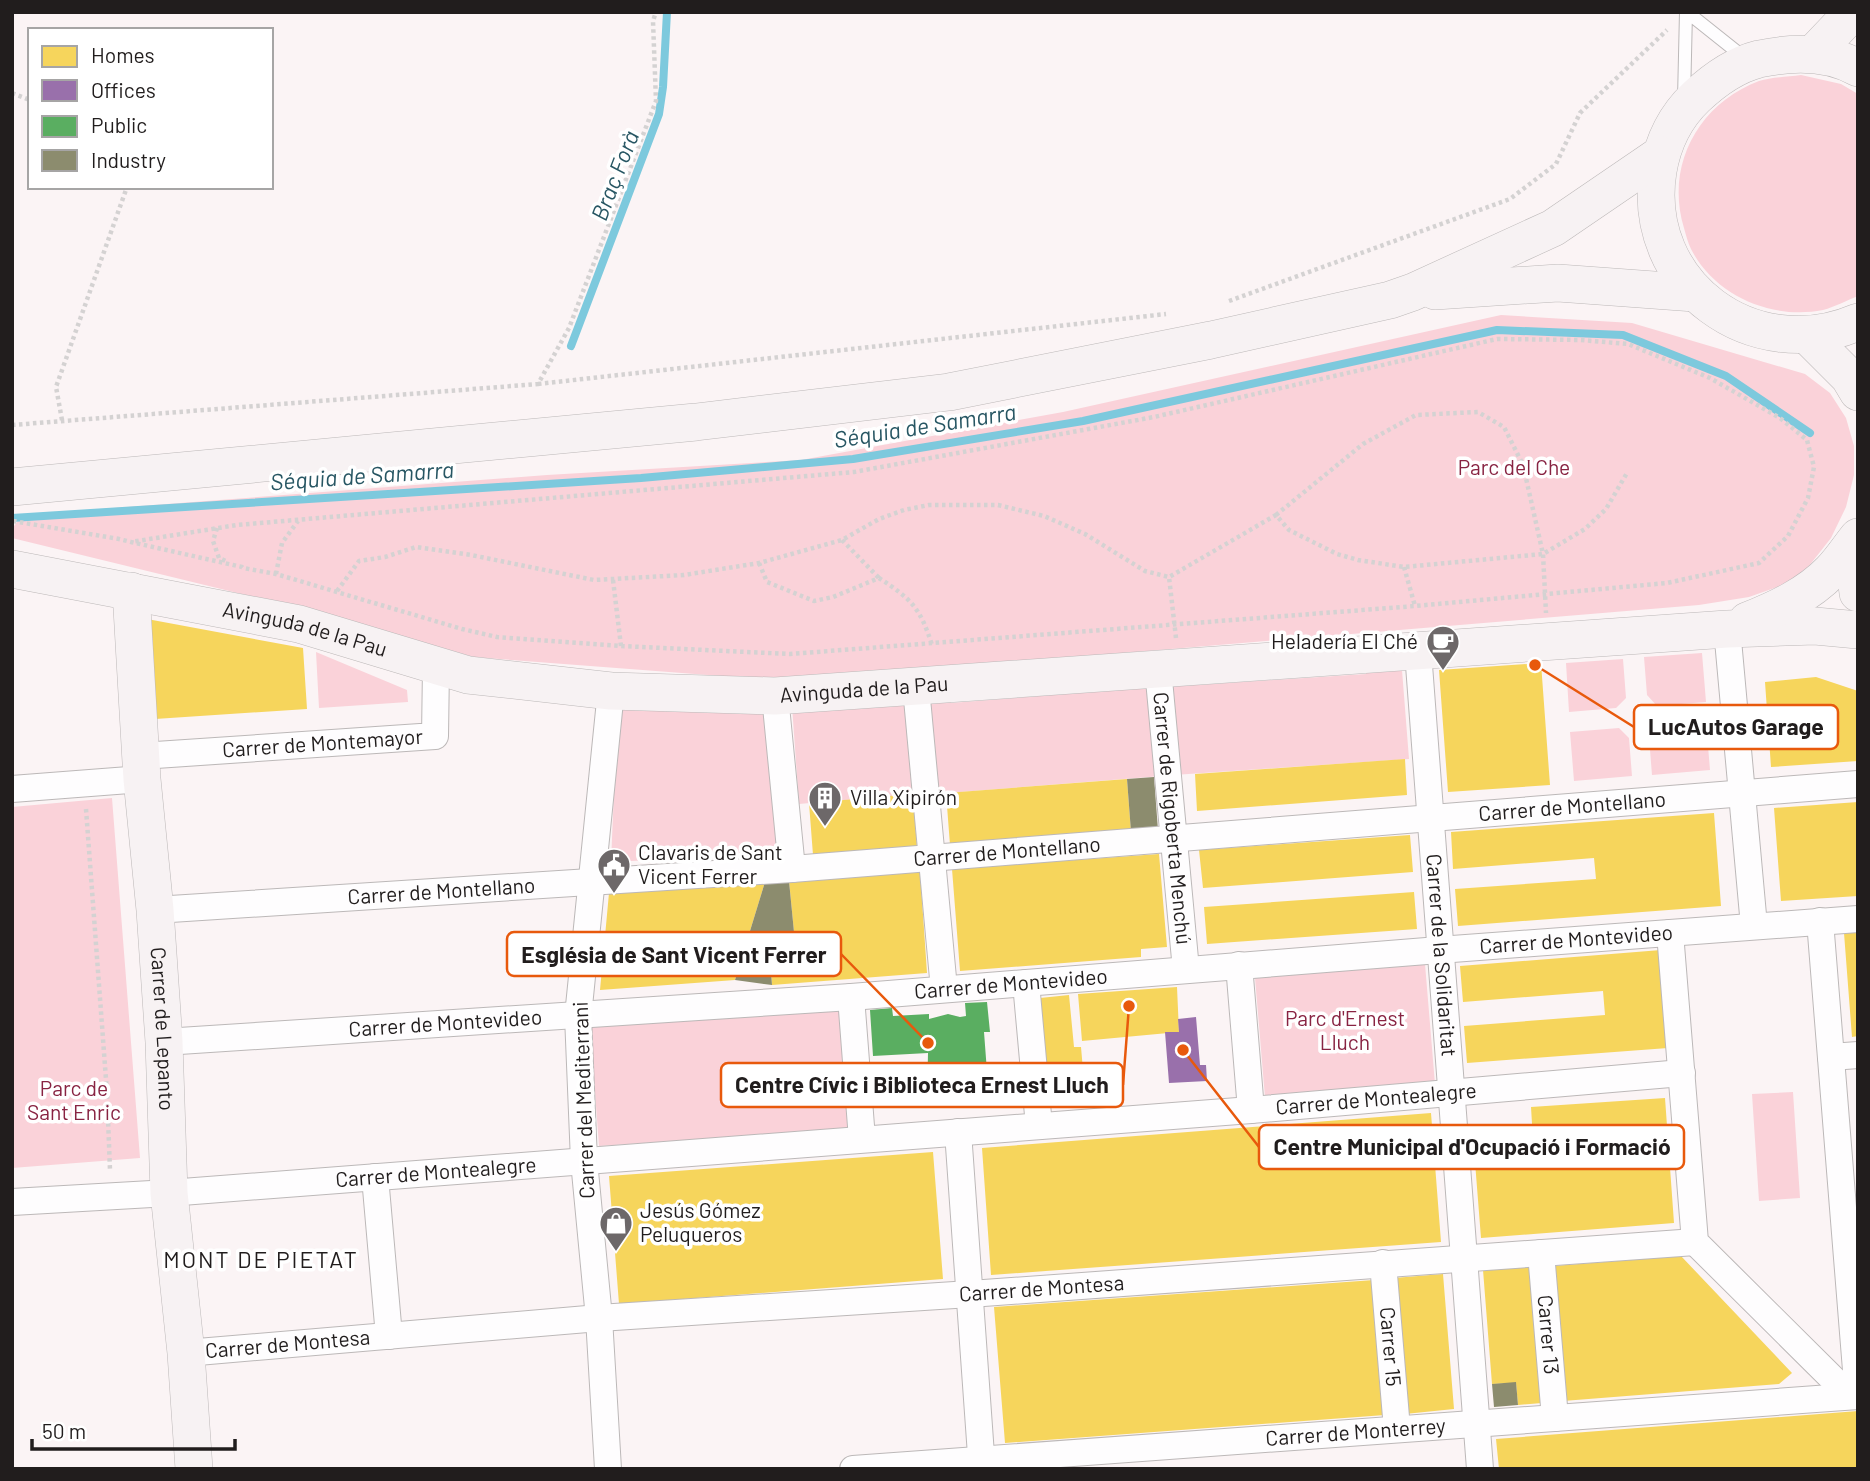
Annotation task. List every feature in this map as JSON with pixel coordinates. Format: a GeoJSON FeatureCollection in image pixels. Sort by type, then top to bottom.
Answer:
{"type":"FeatureCollection","features":[{"type":"Feature","properties":{"kind":"street"},"geometry":{"type":"LineString","coordinates":[[1813,54],[1853,12]]}},
{"type":"Feature","properties":{"kind":"street"},"geometry":{"type":"LineString","coordinates":[[1858,68],[1813,54],[1781,54],[1749,62],[1713,80],[1684,109],[1670,131],[1660,155],[1655,191],[1659,229],[1673,263],[1695,293],[1728,318],[1767,333],[1808,336],[1858,322]]}},
{"type":"Feature","properties":{"kind":"street"},"geometry":{"type":"LineString","coordinates":[[12,487],[682,424],[948,392],[1211,340],[1390,300],[1413,292],[1553,228],[1660,155]]}},
{"type":"Feature","properties":{"kind":"street"},"geometry":{"type":"LineString","coordinates":[[1413,292],[1558,283],[1695,293]]}},
{"type":"Feature","properties":{"kind":"street"},"geometry":{"type":"LineString","coordinates":[[1808,336],[1849,377],[1858,393]]}},
{"type":"Feature","properties":{"kind":"street","name":"Avinguda de la Pau"},"geometry":{"type":"LineString","coordinates":[[1727,629],[1771,611],[1807,592],[1831,571],[1858,537]]}},
{"type":"Feature","properties":{"kind":"street"},"geometry":{"type":"LineString","coordinates":[[1858,545],[1854,559],[1858,593]]}},
{"type":"Feature","properties":{"kind":"street","name":"Avinguda de la Pau"},"geometry":{"type":"LineString","coordinates":[[12,569],[299,624],[468,675],[611,691],[775,696],[1727,629],[1815,626],[1858,629]]}},
{"type":"Feature","properties":{"kind":"street","name":"Carrer de Lepanto"},"geometry":{"type":"LineString","coordinates":[[131,591],[164,1042],[169,1193],[186,1353],[194,1469]]}},
{"type":"Feature","properties":{"kind":"street"},"geometry":{"type":"LineString","coordinates":[[1727,629],[1754,926]]}},
{"type":"Feature","properties":{"kind":"street","name":"Carrer de la Solidaritat"},"geometry":{"type":"LineString","coordinates":[[1418,652],[1480,1469]]}},
{"type":"Feature","properties":{"kind":"street","name":"Carrer de Montemayor"},"geometry":{"type":"LineString","coordinates":[[142,768],[435,736],[436,667]]}},
{"type":"Feature","properties":{"kind":"street","name":"Carrer de Rigoberta Menchú"},"geometry":{"type":"LineString","coordinates":[[1169,668],[1174,838],[1186,970]]}},
{"type":"Feature","properties":{"kind":"street"},"geometry":{"type":"LineString","coordinates":[[916,688],[944,989]]}},
{"type":"Feature","properties":{"kind":"street","name":"Carrer del Mediterrani"},"geometry":{"type":"LineString","coordinates":[[608,1469],[599,1318],[584,1161],[578,1016],[611,691]]}},
{"type":"Feature","properties":{"kind":"street"},"geometry":{"type":"LineString","coordinates":[[775,696],[792,869]]}},
{"type":"Feature","properties":{"kind":"street"},"geometry":{"type":"LineString","coordinates":[[12,789],[85,783],[142,768]]}},
{"type":"Feature","properties":{"kind":"street","name":"Carrer de Montellano"},"geometry":{"type":"LineString","coordinates":[[155,910],[792,869],[1858,784]]}},
{"type":"Feature","properties":{"kind":"street","name":"Carrer de Montevideo"},"geometry":{"type":"LineString","coordinates":[[164,1042],[851,997],[1858,919]]}},
{"type":"Feature","properties":{"kind":"street"},"geometry":{"type":"LineString","coordinates":[[1820,921],[1858,1396]]}},
{"type":"Feature","properties":{"kind":"street"},"geometry":{"type":"LineString","coordinates":[[1670,933],[1695,1242],[1834,1380],[1858,1396]]}},
{"type":"Feature","properties":{"kind":"street"},"geometry":{"type":"LineString","coordinates":[[1239,965],[1251,1110]]}},
{"type":"Feature","properties":{"kind":"street"},"geometry":{"type":"LineString","coordinates":[[1026,983],[1039,1126]]}},
{"type":"Feature","properties":{"kind":"street"},"geometry":{"type":"LineString","coordinates":[[851,997],[862,1139]]}},
{"type":"Feature","properties":{"kind":"street"},"geometry":{"type":"LineString","coordinates":[[1831,1057],[1858,1055]]}},
{"type":"Feature","properties":{"kind":"street","name":"Carrer de Montealegre"},"geometry":{"type":"LineString","coordinates":[[12,1202],[169,1193],[1251,1110],[1682,1073]]}},
{"type":"Feature","properties":{"kind":"street"},"geometry":{"type":"LineString","coordinates":[[958,1132],[982,1464]]}},
{"type":"Feature","properties":{"kind":"street","name":"Carrer de Montesa"},"geometry":{"type":"LineString","coordinates":[[375,1177],[389,1336]]}},
{"type":"Feature","properties":{"kind":"street","name":"Carrer de Montesa"},"geometry":{"type":"LineString","coordinates":[[186,1353],[599,1318],[1695,1242]]}},
{"type":"Feature","properties":{"kind":"street","name":"Carrer 13"},"geometry":{"type":"LineString","coordinates":[[1541,1253],[1555,1418]]}},
{"type":"Feature","properties":{"kind":"street","name":"Carrer 15"},"geometry":{"type":"LineString","coordinates":[[1383,1263],[1397,1429]]}},
{"type":"Feature","properties":{"kind":"street","name":"Carrer de Monterrey"},"geometry":{"type":"LineString","coordinates":[[853,1469],[982,1464],[1397,1429],[1858,1396]]}},
{"type":"Feature","properties":{"kind":"lane"},"geometry":{"type":"LineString","coordinates":[[1684,15],[1749,62]]}},
{"type":"Feature","properties":{"kind":"lane"},"geometry":{"type":"LineString","coordinates":[[1684,15],[1684,109]]}},
{"type":"Feature","properties":{"kind":"path"},"geometry":{"type":"LineString","coordinates":[[538,384],[569,328],[656,101],[653,21],[656,12]]}},
{"type":"Feature","properties":{"kind":"path"},"geometry":{"type":"LineString","coordinates":[[1218,305],[1510,199],[1556,164],[1580,113],[1684,15]]}},
{"type":"Feature","properties":{"kind":"path"},"geometry":{"type":"LineString","coordinates":[[62,420],[56,387],[126,189]]}},
{"type":"Feature","properties":{"kind":"path"},"geometry":{"type":"LineString","coordinates":[[12,425],[538,384],[1177,313]]}},
{"type":"Feature","properties":{"kind":"path"},"geometry":{"type":"LineString","coordinates":[[12,520],[131,542],[276,574],[497,637],[790,654],[1415,606],[1667,583],[1759,563],[1788,536],[1808,498],[1814,467],[1807,440],[1780,418],[1710,378],[1628,344],[1581,340],[1497,339],[1154,417],[854,472],[217,528],[131,542]]}},
{"type":"Feature","properties":{"kind":"path"},"geometry":{"type":"LineString","coordinates":[[337,591],[359,561],[385,557],[416,547],[471,555],[594,580],[684,575],[759,563],[842,540],[880,519],[929,505],[999,505],[1044,516],[1084,534],[1145,571],[1169,577],[1276,515],[1363,444],[1416,415],[1478,412],[1504,427],[1523,465],[1543,554],[1545,594]]}},
{"type":"Feature","properties":{"kind":"path"},"geometry":{"type":"LineString","coordinates":[[1276,515],[1289,530],[1337,554],[1404,567],[1543,554],[1585,530],[1606,509],[1627,473]]}},
{"type":"Feature","properties":{"kind":"path"},"geometry":{"type":"LineString","coordinates":[[276,574],[282,543],[298,521]]}},
{"type":"Feature","properties":{"kind":"path"},"geometry":{"type":"LineString","coordinates":[[217,528],[213,541],[219,558],[242,567]]}},
{"type":"Feature","properties":{"kind":"path"},"geometry":{"type":"LineString","coordinates":[[842,540],[879,578],[904,594],[923,618],[932,645]]}},
{"type":"Feature","properties":{"kind":"path"},"geometry":{"type":"LineString","coordinates":[[759,563],[767,582],[814,601],[833,597],[879,578]]}},
{"type":"Feature","properties":{"kind":"path"},"geometry":{"type":"LineString","coordinates":[[1404,567],[1415,606]]}},
{"type":"Feature","properties":{"kind":"path"},"geometry":{"type":"LineString","coordinates":[[1169,577],[1174,625],[1169,668]]}},
{"type":"Feature","properties":{"kind":"path"},"geometry":{"type":"LineString","coordinates":[[613,580],[621,646]]}},
{"type":"Feature","properties":{"kind":"path"},"geometry":{"type":"LineString","coordinates":[[85,783],[92,913],[107,1093],[111,1196]]}},
{"type":"Feature","properties":{"kind":"green space"},"geometry":{"type":"Polygon","coordinates":[[[1801,75],[1841,84],[1858,94],[1858,296],[1827,309],[1804,312],[1784,311],[1747,301],[1715,280],[1701,266],[1691,249],[1679,205],[1683,160],[1703,121],[1737,91],[1759,81],[1801,75]]]}},
{"type":"Feature","properties":{"kind":"green space","name":"Parc del Che"},"geometry":{"type":"Polygon","coordinates":[[[1501,315],[1632,323],[1805,374],[1830,393],[1846,418],[1854,446],[1854,475],[1846,507],[1831,538],[1805,571],[1780,586],[1749,597],[1699,605],[788,681],[473,657],[340,618],[12,538],[12,529],[22,515],[547,475],[801,460],[1063,412],[1501,315]]]}},
{"type":"Feature","properties":{"kind":"green space"},"geometry":{"type":"Polygon","coordinates":[[[316,652],[407,690],[408,702],[319,708],[316,652]]]}},
{"type":"Feature","properties":{"kind":"green space"},"geometry":{"type":"Polygon","coordinates":[[[1702,653],[1706,702],[1657,706],[1647,695],[1644,657],[1702,653]]]}},
{"type":"Feature","properties":{"kind":"green space"},"geometry":{"type":"Polygon","coordinates":[[[1623,659],[1626,698],[1616,708],[1569,712],[1566,663],[1623,659]]]}},
{"type":"Feature","properties":{"kind":"green space"},"geometry":{"type":"Polygon","coordinates":[[[1366,663],[1402,670],[1409,759],[1174,775],[1167,676],[1197,685],[1366,674],[1366,663]]]}},
{"type":"Feature","properties":{"kind":"green space"},"geometry":{"type":"Polygon","coordinates":[[[1153,678],[1162,776],[935,794],[928,696],[950,695],[951,703],[1139,688],[1153,678]]]}},
{"type":"Feature","properties":{"kind":"green space"},"geometry":{"type":"Polygon","coordinates":[[[912,697],[913,794],[799,804],[792,706],[912,697]]]}},
{"type":"Feature","properties":{"kind":"green space"},"geometry":{"type":"Polygon","coordinates":[[[618,698],[775,698],[776,854],[611,862],[618,698]]]}},
{"type":"Feature","properties":{"kind":"green space"},"geometry":{"type":"Polygon","coordinates":[[[1706,722],[1710,770],[1652,775],[1649,737],[1659,726],[1706,722]]]}},
{"type":"Feature","properties":{"kind":"green space"},"geometry":{"type":"Polygon","coordinates":[[[1619,728],[1629,738],[1632,776],[1574,781],[1570,732],[1619,728]]]}},
{"type":"Feature","properties":{"kind":"green space","name":"Parc de Sant Enric"},"geometry":{"type":"Polygon","coordinates":[[[112,798],[140,1158],[12,1168],[12,807],[112,798]]]}},
{"type":"Feature","properties":{"kind":"green space","name":"Parc d'Ernest Lluch"},"geometry":{"type":"Polygon","coordinates":[[[1425,964],[1435,1084],[1265,1097],[1255,978],[1425,964]]]}},
{"type":"Feature","properties":{"kind":"green space"},"geometry":{"type":"Polygon","coordinates":[[[845,1007],[854,1129],[599,1146],[590,1025],[845,1007]]]}},
{"type":"Feature","properties":{"kind":"green space"},"geometry":{"type":"Polygon","coordinates":[[[1793,1092],[1800,1198],[1759,1201],[1752,1094],[1793,1092]]]}},
{"type":"Feature","properties":{"kind":"building: Homes"},"geometry":{"type":"Polygon","coordinates":[[[147,619],[303,648],[307,709],[155,719],[147,619]]]}},
{"type":"Feature","properties":{"kind":"building: Homes"},"geometry":{"type":"Polygon","coordinates":[[[1541,663],[1550,785],[1448,792],[1439,670],[1541,663]]]}},
{"type":"Feature","properties":{"kind":"building: Homes"},"geometry":{"type":"Polygon","coordinates":[[[1816,677],[1858,691],[1858,761],[1771,767],[1765,682],[1816,677]]]}},
{"type":"Feature","properties":{"kind":"building: Homes"},"geometry":{"type":"Polygon","coordinates":[[[1405,759],[1407,795],[1197,811],[1195,774],[1405,759]]]}},
{"type":"Feature","properties":{"kind":"building: Homes"},"geometry":{"type":"Polygon","coordinates":[[[1127,779],[1131,832],[950,845],[946,793],[1127,779]]]}},
{"type":"Feature","properties":{"kind":"building: Homes"},"geometry":{"type":"Polygon","coordinates":[[[913,794],[917,848],[813,855],[809,803],[913,794]]]}},
{"type":"Feature","properties":{"kind":"building: Homes"},"geometry":{"type":"Polygon","coordinates":[[[1858,802],[1858,896],[1781,901],[1774,808],[1858,802]]]}},
{"type":"Feature","properties":{"kind":"building: Homes"},"geometry":{"type":"Polygon","coordinates":[[[1714,813],[1721,906],[1458,926],[1455,889],[1596,879],[1594,858],[1453,869],[1451,832],[1714,813]]]}},
{"type":"Feature","properties":{"kind":"building: Homes"},"geometry":{"type":"Polygon","coordinates":[[[1410,835],[1413,872],[1203,888],[1199,850],[1410,835]]]}},
{"type":"Feature","properties":{"kind":"building: Homes"},"geometry":{"type":"Polygon","coordinates":[[[1159,854],[1167,947],[1141,949],[1141,957],[960,971],[952,869],[1159,854]]]}},
{"type":"Feature","properties":{"kind":"building: Homes"},"geometry":{"type":"Polygon","coordinates":[[[920,871],[927,973],[772,985],[768,934],[794,932],[789,881],[920,871]]]}},
{"type":"Feature","properties":{"kind":"building: Homes"},"geometry":{"type":"Polygon","coordinates":[[[765,882],[735,980],[600,990],[609,893],[765,882]]]}},
{"type":"Feature","properties":{"kind":"building: Homes"},"geometry":{"type":"Polygon","coordinates":[[[1414,892],[1417,929],[1207,944],[1204,907],[1414,892]]]}},
{"type":"Feature","properties":{"kind":"building: Homes"},"geometry":{"type":"Polygon","coordinates":[[[1858,932],[1858,1036],[1852,1037],[1844,933],[1858,932]]]}},
{"type":"Feature","properties":{"kind":"building: Homes"},"geometry":{"type":"Polygon","coordinates":[[[1661,950],[1668,1048],[1467,1063],[1464,1026],[1605,1015],[1603,991],[1463,1002],[1460,966],[1661,950]]]}},
{"type":"Feature","properties":{"kind":"building: Homes"},"geometry":{"type":"Polygon","coordinates":[[[1177,987],[1179,1032],[1082,1041],[1078,994],[1177,987]]]}},
{"type":"Feature","properties":{"kind":"building: Homes"},"geometry":{"type":"Polygon","coordinates":[[[1069,995],[1074,1047],[1081,1047],[1086,1104],[1057,1106],[1056,1095],[1046,1096],[1040,998],[1069,995]]]}},
{"type":"Feature","properties":{"kind":"building: Homes"},"geometry":{"type":"Polygon","coordinates":[[[1665,1098],[1674,1223],[1481,1238],[1475,1162],[1534,1157],[1531,1107],[1665,1098]]]}},
{"type":"Feature","properties":{"kind":"building: Homes"},"geometry":{"type":"Polygon","coordinates":[[[1431,1113],[1441,1242],[991,1275],[982,1148],[1431,1113]]]}},
{"type":"Feature","properties":{"kind":"building: Homes"},"geometry":{"type":"Polygon","coordinates":[[[933,1152],[943,1279],[619,1304],[609,1176],[933,1152]]]}},
{"type":"Feature","properties":{"kind":"building: Homes"},"geometry":{"type":"Polygon","coordinates":[[[1681,1256],[1792,1373],[1779,1384],[1563,1401],[1553,1266],[1681,1256]]]}},
{"type":"Feature","properties":{"kind":"building: Homes"},"geometry":{"type":"Polygon","coordinates":[[[1532,1267],[1542,1403],[1518,1405],[1516,1383],[1492,1384],[1483,1270],[1532,1267]]]}},
{"type":"Feature","properties":{"kind":"building: Homes"},"geometry":{"type":"Polygon","coordinates":[[[1443,1274],[1454,1409],[1405,1414],[1394,1278],[1443,1274]]]}},
{"type":"Feature","properties":{"kind":"building: Homes"},"geometry":{"type":"Polygon","coordinates":[[[1374,1280],[1385,1415],[1005,1443],[994,1307],[1374,1280]]]}},
{"type":"Feature","properties":{"kind":"building: Homes"},"geometry":{"type":"Polygon","coordinates":[[[1858,1411],[1858,1469],[1499,1469],[1496,1439],[1858,1411]]]}},
{"type":"Feature","properties":{"kind":"building: Offices"},"geometry":{"type":"Polygon","coordinates":[[[1196,1017],[1200,1065],[1206,1065],[1207,1081],[1169,1083],[1165,1032],[1179,1032],[1178,1019],[1196,1017]]]}},
{"type":"Feature","properties":{"kind":"building: Public"},"geometry":{"type":"Polygon","coordinates":[[[987,1002],[990,1032],[984,1032],[988,1085],[1001,1084],[1002,1097],[989,1098],[988,1094],[927,1099],[928,1053],[873,1056],[870,1010],[892,1008],[893,1016],[929,1014],[929,1019],[948,1014],[960,1017],[966,1016],[965,1003],[987,1002]]]}},
{"type":"Feature","properties":{"kind":"building: Industry"},"geometry":{"type":"Polygon","coordinates":[[[1154,777],[1158,830],[1131,832],[1127,779],[1154,777]]]}},
{"type":"Feature","properties":{"kind":"building: Industry"},"geometry":{"type":"Polygon","coordinates":[[[789,881],[794,932],[768,934],[772,985],[735,980],[765,882],[789,881]]]}},
{"type":"Feature","properties":{"kind":"building: Industry"},"geometry":{"type":"Polygon","coordinates":[[[1516,1382],[1518,1405],[1494,1407],[1492,1384],[1516,1382]]]}},
{"type":"Feature","properties":{"kind":"waterway","name":"Braç Forà"},"geometry":{"type":"LineString","coordinates":[[571,346],[659,114],[667,12]]}},
{"type":"Feature","properties":{"kind":"waterway","name":"Séquia de Samarra"},"geometry":{"type":"LineString","coordinates":[[12,518],[641,478],[853,459],[1083,421],[1497,330],[1623,335],[1726,376],[1810,433]]}},
{"type":"Feature","properties":{"kind":"place","name":"LucAutos Garage"},"geometry":{"type":"Point","coordinates":[1535,665]}},
{"type":"Feature","properties":{"kind":"place","name":"Heladería El Ché"},"geometry":{"type":"Point","coordinates":[1443,672]}},
{"type":"Feature","properties":{"kind":"place","name":"Villa Xipirón"},"geometry":{"type":"Point","coordinates":[825,828]}},
{"type":"Feature","properties":{"kind":"place","name":"Clavaris de Sant Vicent Ferrer"},"geometry":{"type":"Point","coordinates":[614,895]}},
{"type":"Feature","properties":{"kind":"place","name":"Centre Cívic i Biblioteca Ernest Lluch"},"geometry":{"type":"Point","coordinates":[1129,1006]}},
{"type":"Feature","properties":{"kind":"place","name":"Església de Sant Vicent Ferrer"},"geometry":{"type":"Point","coordinates":[928,1043]}},
{"type":"Feature","properties":{"kind":"place","name":"Centre Municipal d'Ocupació i Formació"},"geometry":{"type":"Point","coordinates":[1183,1050]}},
{"type":"Feature","properties":{"kind":"place","name":"Jesús Gómez Peluqueros"},"geometry":{"type":"Point","coordinates":[616,1253]}},
{"type":"Feature","properties":{"kind":"district","name":"MONT DE PIETAT"},"geometry":{"type":"Point","coordinates":[261,1260]}}]}
